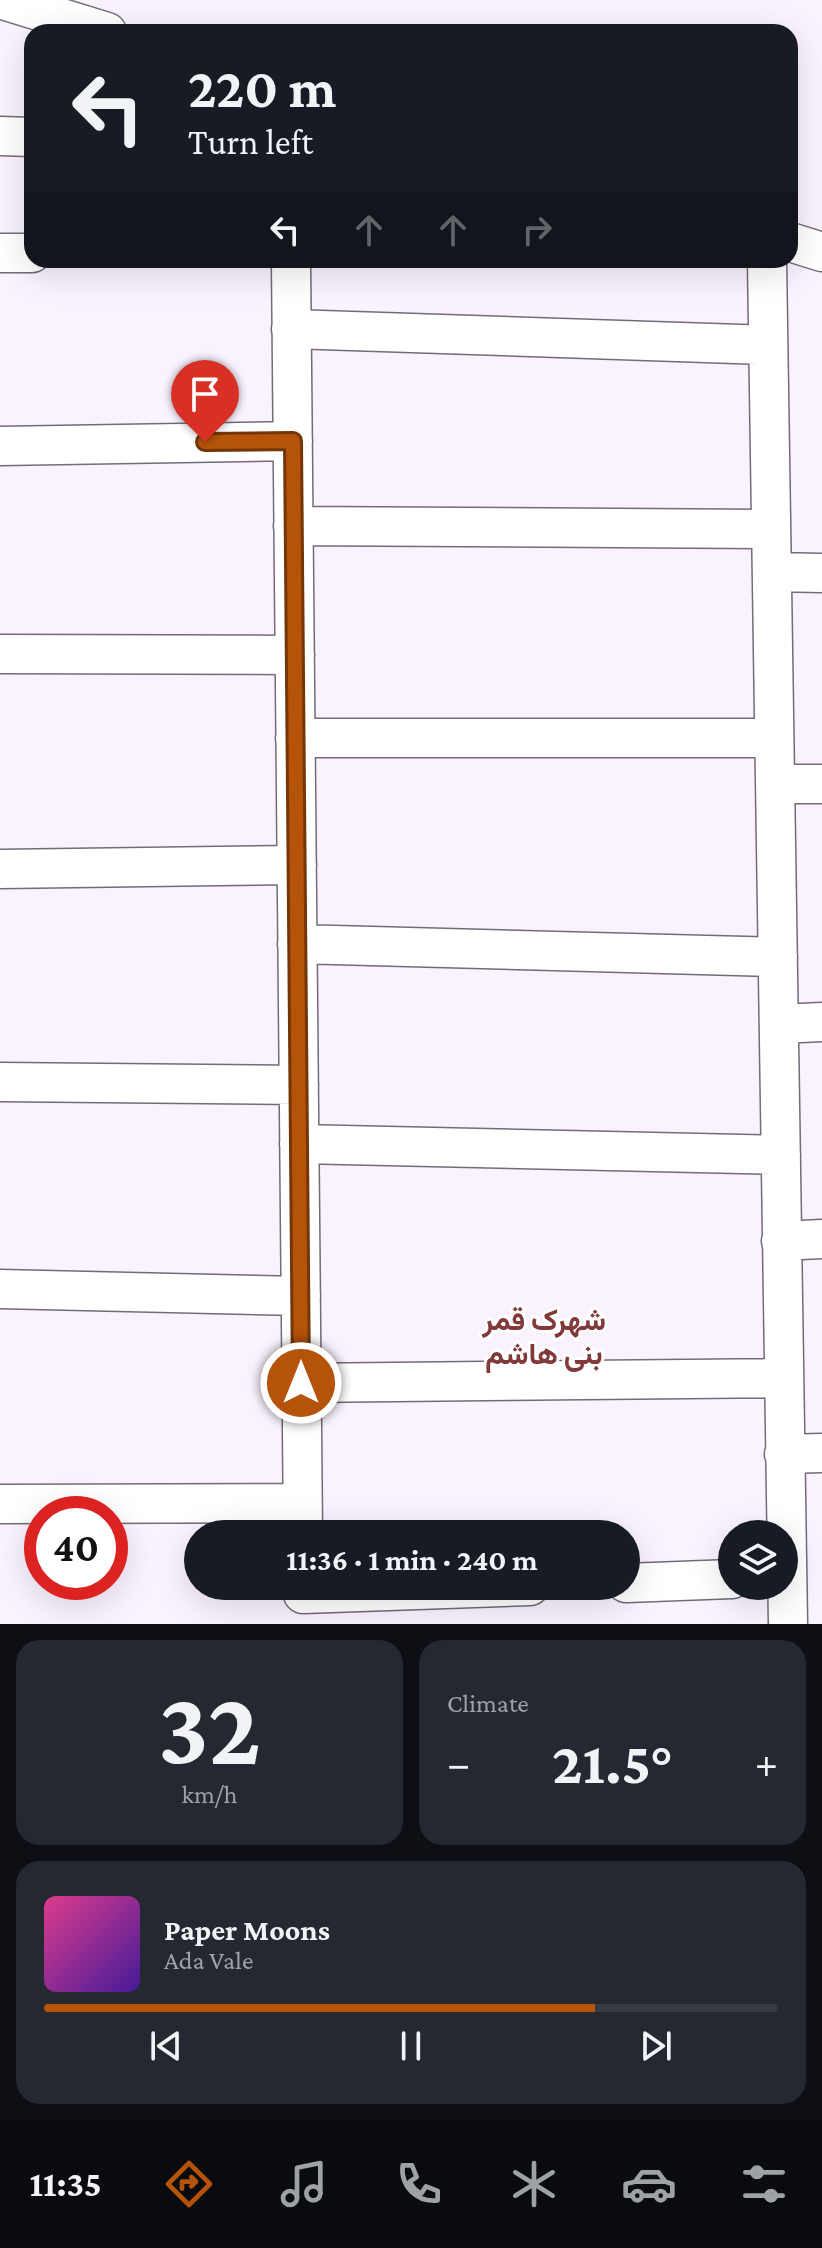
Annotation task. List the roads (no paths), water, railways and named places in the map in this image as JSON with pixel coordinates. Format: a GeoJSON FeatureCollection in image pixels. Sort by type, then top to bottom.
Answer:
{"type":"FeatureCollection","features":[{"type":"Feature","properties":{"kind":"street"},"geometry":{"type":"LineString","coordinates":[[3,0],[81,24]]}},
{"type":"Feature","properties":{"kind":"street"},"geometry":{"type":"LineString","coordinates":[[0,136],[24,137]]}},
{"type":"Feature","properties":{"kind":"street"},"geometry":{"type":"LineString","coordinates":[[798,244],[822,252]]}},
{"type":"Feature","properties":{"kind":"street"},"geometry":{"type":"LineString","coordinates":[[0,253],[24,253]]}},
{"type":"Feature","properties":{"kind":"street"},"geometry":{"type":"LineString","coordinates":[[0,1504],[303,1518],[291,268]]}},
{"type":"Feature","properties":{"kind":"street"},"geometry":{"type":"LineString","coordinates":[[767,268],[785,1520]]}},
{"type":"Feature","properties":{"kind":"street"},"geometry":{"type":"LineString","coordinates":[[291,329],[768,345]]}},
{"type":"Feature","properties":{"kind":"street"},"geometry":{"type":"LineString","coordinates":[[0,446],[293,441]]}},
{"type":"Feature","properties":{"kind":"street"},"geometry":{"type":"LineString","coordinates":[[293,526],[771,529]]}},
{"type":"Feature","properties":{"kind":"street"},"geometry":{"type":"LineString","coordinates":[[772,572],[822,573]]}},
{"type":"Feature","properties":{"kind":"street"},"geometry":{"type":"LineString","coordinates":[[0,654],[295,655]]}},
{"type":"Feature","properties":{"kind":"street"},"geometry":{"type":"LineString","coordinates":[[295,738],[774,738]]}},
{"type":"Feature","properties":{"kind":"street"},"geometry":{"type":"LineString","coordinates":[[775,784],[822,784]]}},
{"type":"Feature","properties":{"kind":"street"},"geometry":{"type":"LineString","coordinates":[[0,869],[297,865]]}},
{"type":"Feature","properties":{"kind":"street"},"geometry":{"type":"LineString","coordinates":[[297,944],[778,957]]}},
{"type":"Feature","properties":{"kind":"street"},"geometry":{"type":"LineString","coordinates":[[779,1024],[822,1022]]}},
{"type":"Feature","properties":{"kind":"street"},"geometry":{"type":"LineString","coordinates":[[0,1082],[299,1085]]}},
{"type":"Feature","properties":{"kind":"street"},"geometry":{"type":"LineString","coordinates":[[299,1144],[781,1155]]}},
{"type":"Feature","properties":{"kind":"street"},"geometry":{"type":"LineString","coordinates":[[781,1241],[822,1239]]}},
{"type":"Feature","properties":{"kind":"street"},"geometry":{"type":"LineString","coordinates":[[0,1289],[301,1296]]}},
{"type":"Feature","properties":{"kind":"street"},"geometry":{"type":"LineString","coordinates":[[301,1383],[784,1378]]}},
{"type":"Feature","properties":{"kind":"street"},"geometry":{"type":"LineString","coordinates":[[784,1454],[822,1453]]}},
{"type":"Feature","properties":{"kind":"street"},"geometry":{"type":"LineString","coordinates":[[640,1582],[718,1580]]}},
{"type":"Feature","properties":{"kind":"street"},"geometry":{"type":"LineString","coordinates":[[787,1600],[788,1624]]}},
{"type":"Feature","properties":{"kind":"district","name":"شهرک قمر بنی هاشم"},"geometry":{"type":"Point","coordinates":[544,1337]}}]}
